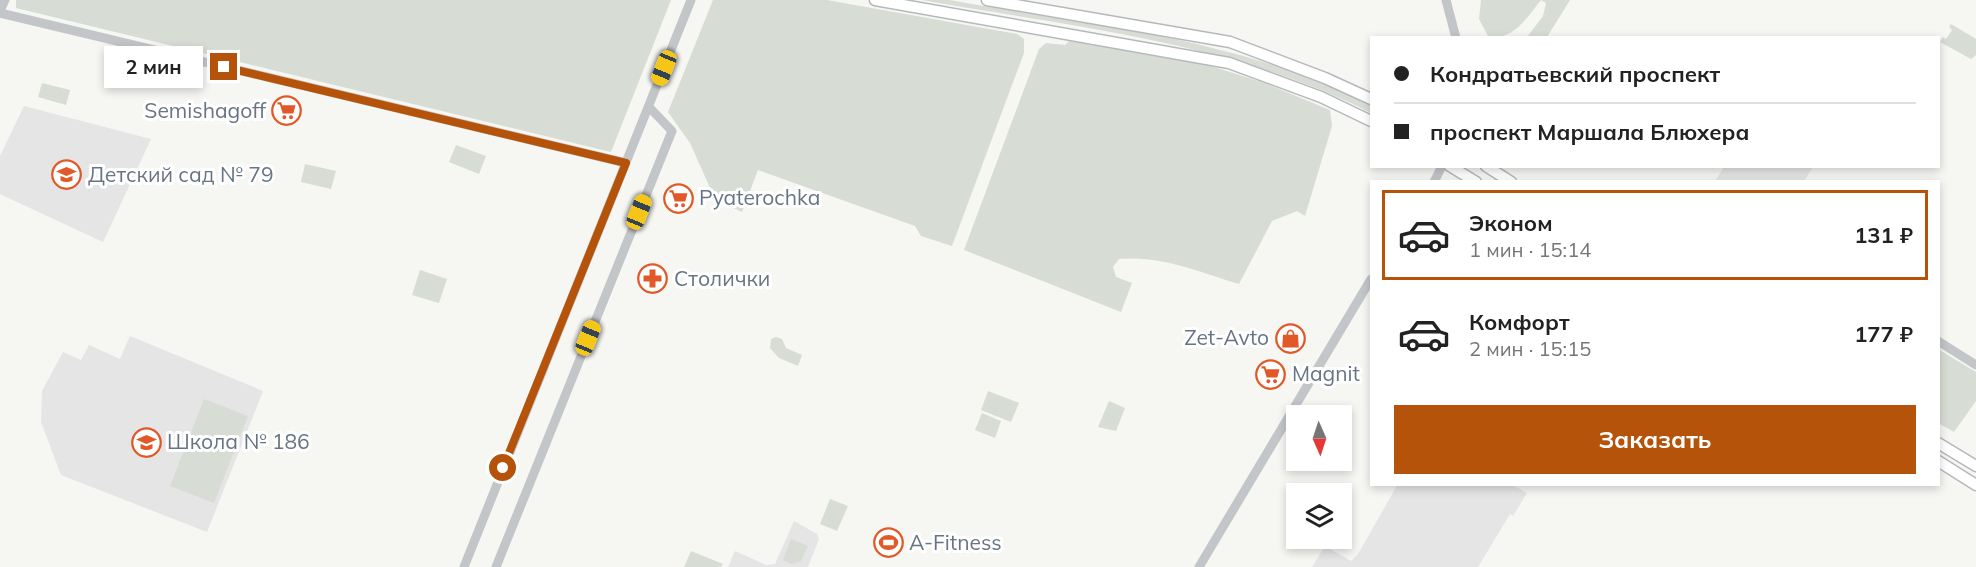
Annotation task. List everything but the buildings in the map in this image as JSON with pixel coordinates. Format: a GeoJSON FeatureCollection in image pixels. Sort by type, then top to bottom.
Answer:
{"type":"FeatureCollection","features":[{"type":"Feature","properties":{"kind":"main road"},"geometry":{"type":"LineString","coordinates":[[875,0],[1229,63],[1321,97],[1370,120]]}},
{"type":"Feature","properties":{"kind":"main road"},"geometry":{"type":"LineString","coordinates":[[987,0],[1230,42],[1325,78],[1370,99]]}},
{"type":"Feature","properties":{"kind":"main road"},"geometry":{"type":"LineString","coordinates":[[1453,168],[1473,180]]}},
{"type":"Feature","properties":{"kind":"main road"},"geometry":{"type":"LineString","coordinates":[[1489,168],[1508,180]]}},
{"type":"Feature","properties":{"kind":"main road"},"geometry":{"type":"LineString","coordinates":[[1940,444],[1976,466]]}},
{"type":"Feature","properties":{"kind":"main road"},"geometry":{"type":"LineString","coordinates":[[1940,462],[1976,485]]}},
{"type":"Feature","properties":{"kind":"street"},"geometry":{"type":"LineString","coordinates":[[5,0],[0,12],[626,163]]}},
{"type":"Feature","properties":{"kind":"street"},"geometry":{"type":"LineString","coordinates":[[464,567],[692,0]]}},
{"type":"Feature","properties":{"kind":"street"},"geometry":{"type":"LineString","coordinates":[[1446,0],[1455,36]]}},
{"type":"Feature","properties":{"kind":"street"},"geometry":{"type":"LineString","coordinates":[[496,567],[672,131],[649,106]]}},
{"type":"Feature","properties":{"kind":"street"},"geometry":{"type":"LineString","coordinates":[[1198,567],[1370,281]]}},
{"type":"Feature","properties":{"kind":"street"},"geometry":{"type":"LineString","coordinates":[[1940,342],[1976,365]]}},
{"type":"Feature","properties":{"kind":"shaded area"},"geometry":{"type":"Polygon","coordinates":[[[16,0],[671,0],[611,152],[16,8],[16,0]]]}},
{"type":"Feature","properties":{"kind":"shaded area"},"geometry":{"type":"Polygon","coordinates":[[[713,0],[827,0],[1017,34],[1024,39],[1024,53],[952,246],[921,236],[915,226],[758,170],[742,212],[715,199],[690,143],[668,112],[713,0]]]}},
{"type":"Feature","properties":{"kind":"shaded area"},"geometry":{"type":"Polygon","coordinates":[[[922,0],[950,0],[1111,27],[1219,50],[1323,83],[1370,106],[1370,113],[1318,89],[1264,69],[1208,53],[1094,29],[922,0]]]}},
{"type":"Feature","properties":{"kind":"shaded area"},"geometry":{"type":"Polygon","coordinates":[[[1481,0],[1541,0],[1519,26],[1506,35],[1488,36],[1479,19],[1481,0]]]}},
{"type":"Feature","properties":{"kind":"shaded area"},"geometry":{"type":"Polygon","coordinates":[[[1541,0],[1570,0],[1548,36],[1528,36],[1543,16],[1546,3],[1541,0]]]}},
{"type":"Feature","properties":{"kind":"shaded area"},"geometry":{"type":"Polygon","coordinates":[[[1951,24],[1976,39],[1976,55],[1971,59],[1940,42],[1943,37],[1946,39],[1952,30],[1949,27],[1951,24]]]}},
{"type":"Feature","properties":{"kind":"shaded area"},"geometry":{"type":"Polygon","coordinates":[[[1069,41],[1201,63],[1262,82],[1330,110],[1332,126],[1305,216],[1297,211],[1272,221],[1239,284],[1165,262],[1135,258],[1119,259],[1113,267],[1116,277],[1132,283],[1121,312],[964,250],[1039,49],[1046,43],[1065,45],[1069,41]]]}},
{"type":"Feature","properties":{"kind":"shaded area"},"geometry":{"type":"Polygon","coordinates":[[[42,83],[70,90],[66,105],[38,97],[42,83]]]}},
{"type":"Feature","properties":{"kind":"shaded area","name":"Детский сад № 79"},"geometry":{"type":"Polygon","coordinates":[[[24,106],[151,139],[103,242],[0,194],[0,156],[24,106]]]}},
{"type":"Feature","properties":{"kind":"shaded area"},"geometry":{"type":"Polygon","coordinates":[[[456,145],[486,156],[479,174],[449,162],[456,145]]]}},
{"type":"Feature","properties":{"kind":"shaded area"},"geometry":{"type":"Polygon","coordinates":[[[305,164],[336,171],[331,189],[301,182],[305,164]]]}},
{"type":"Feature","properties":{"kind":"shaded area"},"geometry":{"type":"Polygon","coordinates":[[[1723,168],[1812,168],[1805,180],[1716,180],[1723,168]]]}},
{"type":"Feature","properties":{"kind":"shaded area"},"geometry":{"type":"Polygon","coordinates":[[[420,270],[447,279],[439,303],[412,295],[420,270]]]}},
{"type":"Feature","properties":{"kind":"shaded area","name":"Школа № 186"},"geometry":{"type":"Polygon","coordinates":[[[130,336],[263,391],[207,532],[61,475],[41,422],[42,391],[63,352],[81,360],[89,345],[120,359],[130,336]]]}},
{"type":"Feature","properties":{"kind":"shaded area"},"geometry":{"type":"Polygon","coordinates":[[[776,337],[782,339],[786,348],[802,355],[798,366],[779,358],[770,348],[771,339],[776,337]]]}},
{"type":"Feature","properties":{"kind":"shaded area"},"geometry":{"type":"Polygon","coordinates":[[[1940,350],[1976,372],[1976,401],[1954,432],[1940,424],[1940,350]]]}},
{"type":"Feature","properties":{"kind":"shaded area"},"geometry":{"type":"Polygon","coordinates":[[[988,391],[1019,403],[1011,422],[981,410],[988,391]]]}},
{"type":"Feature","properties":{"kind":"shaded area"},"geometry":{"type":"Polygon","coordinates":[[[204,399],[248,416],[214,503],[170,486],[204,399]]]}},
{"type":"Feature","properties":{"kind":"shaded area"},"geometry":{"type":"Polygon","coordinates":[[[1109,401],[1125,408],[1116,431],[1098,427],[1109,401]]]}},
{"type":"Feature","properties":{"kind":"shaded area"},"geometry":{"type":"Polygon","coordinates":[[[982,413],[1001,421],[995,438],[975,430],[982,413]]]}},
{"type":"Feature","properties":{"kind":"shaded area"},"geometry":{"type":"Polygon","coordinates":[[[1397,486],[1515,486],[1527,493],[1513,516],[1510,514],[1478,567],[1312,567],[1323,549],[1330,549],[1351,561],[1358,554],[1397,486]]]}},
{"type":"Feature","properties":{"kind":"shaded area"},"geometry":{"type":"Polygon","coordinates":[[[830,499],[848,506],[837,531],[820,524],[830,499]]]}},
{"type":"Feature","properties":{"kind":"shaded area"},"geometry":{"type":"Polygon","coordinates":[[[794,521],[817,534],[819,539],[808,567],[728,567],[735,551],[766,565],[775,564],[794,521]]]}},
{"type":"Feature","properties":{"kind":"shaded area"},"geometry":{"type":"Polygon","coordinates":[[[791,539],[808,546],[801,561],[792,564],[783,560],[791,539]]]}},
{"type":"Feature","properties":{"kind":"shaded area"},"geometry":{"type":"Polygon","coordinates":[[[691,551],[723,564],[721,567],[684,567],[691,551]]]}},
{"type":"Feature","properties":{"kind":"place","name":"Semishagoff"},"geometry":{"type":"Point","coordinates":[287,111]}},
{"type":"Feature","properties":{"kind":"place","name":"Детский сад № 79"},"geometry":{"type":"Point","coordinates":[67,175]}},
{"type":"Feature","properties":{"kind":"place","name":"Pyaterochka"},"geometry":{"type":"Point","coordinates":[678,198]}},
{"type":"Feature","properties":{"kind":"place","name":"Столички"},"geometry":{"type":"Point","coordinates":[653,279]}},
{"type":"Feature","properties":{"kind":"place","name":"Zet-Avto"},"geometry":{"type":"Point","coordinates":[1290,338]}},
{"type":"Feature","properties":{"kind":"place","name":"Magnit"},"geometry":{"type":"Point","coordinates":[1271,374]}},
{"type":"Feature","properties":{"kind":"place","name":"Школа № 186"},"geometry":{"type":"Point","coordinates":[146,442]}},
{"type":"Feature","properties":{"kind":"place","name":"A-Fitness"},"geometry":{"type":"Point","coordinates":[888,543]}},
{"type":"Feature","properties":{"kind":"route"},"geometry":{"type":"LineString","coordinates":[[224,67],[626,163],[503,468]]}}]}
